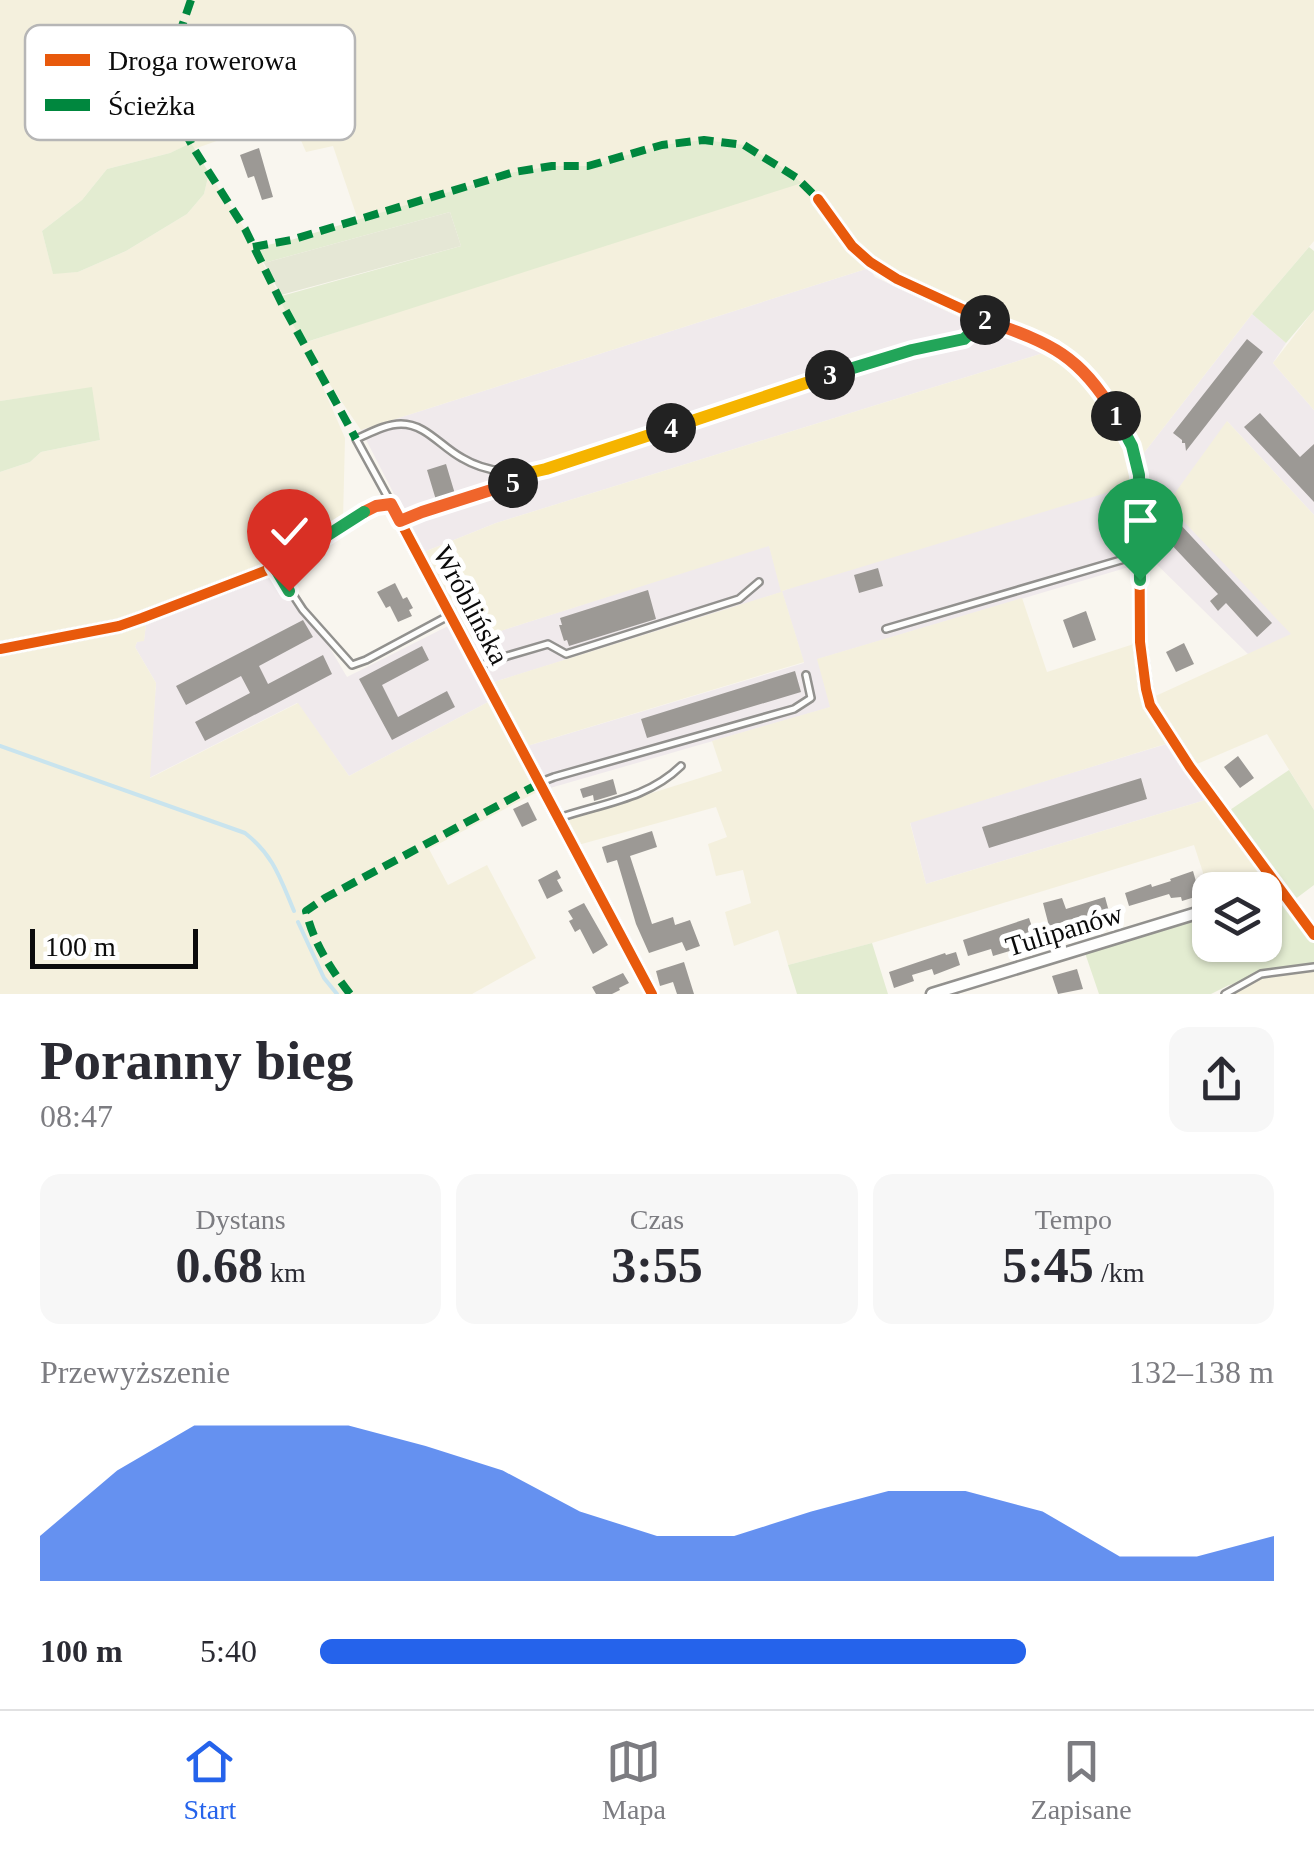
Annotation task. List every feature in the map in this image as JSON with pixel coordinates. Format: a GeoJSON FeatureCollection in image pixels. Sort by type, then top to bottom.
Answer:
{"type":"FeatureCollection","features":[{"type":"Feature","properties":{"kind":"street"},"geometry":{"type":"LineString","coordinates":[[818,199],[852,246],[870,262],[897,280],[1056,348],[1088,376],[1113,412],[1132,446],[1139,475],[1140,642],[1150,704],[1190,767],[1314,935]]}},
{"type":"Feature","properties":{"kind":"street"},"geometry":{"type":"LineString","coordinates":[[0,649],[119,626],[274,566],[376,506],[391,504]]}},
{"type":"Feature","properties":{"kind":"street","name":"Wróblińska"},"geometry":{"type":"LineString","coordinates":[[391,504],[651,994]]}},
{"type":"Feature","properties":{"kind":"street","name":"Tulipanów"},"geometry":{"type":"LineString","coordinates":[[932,994],[1192,915]]}},
{"type":"Feature","properties":{"kind":"lane"},"geometry":{"type":"LineString","coordinates":[[391,504],[356,439],[397,424],[426,432],[474,464],[524,474],[846,370],[964,339],[984,319]]}},
{"type":"Feature","properties":{"kind":"lane"},"geometry":{"type":"LineString","coordinates":[[490,492],[497,470]]}},
{"type":"Feature","properties":{"kind":"lane"},"geometry":{"type":"LineString","coordinates":[[400,521],[512,484],[524,474]]}},
{"type":"Feature","properties":{"kind":"lane"},"geometry":{"type":"LineString","coordinates":[[886,630],[1139,555]]}},
{"type":"Feature","properties":{"kind":"lane"},"geometry":{"type":"LineString","coordinates":[[274,566],[303,610],[352,665],[450,615]]}},
{"type":"Feature","properties":{"kind":"lane"},"geometry":{"type":"LineString","coordinates":[[478,667],[548,644],[566,654],[739,600],[759,582]]}},
{"type":"Feature","properties":{"kind":"lane"},"geometry":{"type":"LineString","coordinates":[[540,783],[794,708],[811,698],[806,675]]}},
{"type":"Feature","properties":{"kind":"lane"},"geometry":{"type":"LineString","coordinates":[[560,818],[647,791],[681,766]]}},
{"type":"Feature","properties":{"kind":"lane"},"geometry":{"type":"LineString","coordinates":[[1226,994],[1261,974],[1314,967]]}},
{"type":"Feature","properties":{"kind":"shaded area"},"geometry":{"type":"Polygon","coordinates":[[[0,0],[1314,0],[1314,241],[1136,463],[1139,483],[782,591],[804,662],[527,746],[494,682],[781,592],[769,546],[472,640],[424,552],[496,523],[1050,351],[1111,407],[1092,372],[1054,340],[900,275],[874,259],[825,208],[869,268],[361,430],[307,351],[345,438],[343,520],[251,570],[133,615],[60,637],[146,625],[144,641],[137,642],[135,647],[156,683],[150,778],[298,703],[349,776],[490,701],[537,792],[429,849],[448,885],[487,865],[536,958],[472,994],[0,994],[0,472],[30,462],[41,452],[100,440],[91,388],[0,401],[0,0]],[[25,25],[25,140],[219,140],[194,149],[190,144],[107,169],[82,200],[42,231],[53,273],[78,272],[126,251],[187,214],[204,194],[209,173],[245,229],[304,343],[797,178],[744,145],[662,145],[588,166],[514,172],[358,220],[333,146],[306,152],[301,140],[355,140],[355,25],[25,25]]]}},
{"type":"Feature","properties":{"kind":"shaded area"},"geometry":{"type":"Polygon","coordinates":[[[869,268],[875,277],[986,330],[1050,351],[496,523],[424,552],[361,430],[869,268]]]}},
{"type":"Feature","properties":{"kind":"shaded area"},"geometry":{"type":"Polygon","coordinates":[[[1314,310],[1314,410],[1273,363],[1314,310]]]}},
{"type":"Feature","properties":{"kind":"shaded area"},"geometry":{"type":"Polygon","coordinates":[[[1252,314],[1286,343],[1273,363],[1314,410],[1314,515],[1227,421],[1292,634],[1249,655],[1140,548],[1139,564],[818,659],[831,707],[550,788],[527,746],[804,663],[782,592],[494,682],[472,640],[769,545],[782,591],[1136,463],[1252,314]]]}},
{"type":"Feature","properties":{"kind":"shaded area"},"geometry":{"type":"Polygon","coordinates":[[[1227,421],[1314,515],[1314,810],[1267,734],[1190,767],[1172,742],[910,823],[926,884],[1212,798],[1267,872],[1203,872],[1194,845],[788,965],[778,930],[734,946],[725,912],[751,903],[743,870],[716,876],[708,844],[727,837],[716,807],[578,845],[566,820],[722,771],[712,741],[830,707],[817,659],[1022,598],[1047,672],[1140,642],[1149,699],[1291,634],[1167,504],[1227,421]]]}},
{"type":"Feature","properties":{"kind":"shaded area"},"geometry":{"type":"Polygon","coordinates":[[[284,570],[347,677],[450,625],[490,701],[349,776],[297,703],[149,778],[156,683],[135,647],[144,640],[146,625],[284,570]]]}},
{"type":"Feature","properties":{"kind":"shaded area"},"geometry":{"type":"Polygon","coordinates":[[[1173,742],[1212,798],[926,884],[910,822],[1173,742]]]}},
{"type":"Feature","properties":{"kind":"shaded area"},"geometry":{"type":"Polygon","coordinates":[[[1314,968],[1314,994],[1233,994],[1229,985],[1314,968]]]}},
{"type":"Feature","properties":{"kind":"green space"},"geometry":{"type":"Polygon","coordinates":[[[704,140],[744,145],[802,183],[303,343],[278,297],[461,246],[450,212],[264,263],[253,248],[514,172],[588,166],[662,145],[704,140]]]}},
{"type":"Feature","properties":{"kind":"green space"},"geometry":{"type":"Polygon","coordinates":[[[191,143],[209,173],[204,194],[187,214],[126,251],[78,272],[53,274],[42,231],[82,200],[107,169],[170,153],[191,143]]]}},
{"type":"Feature","properties":{"kind":"green space"},"geometry":{"type":"Polygon","coordinates":[[[450,212],[461,246],[281,295],[264,263],[450,212]]]}},
{"type":"Feature","properties":{"kind":"green space"},"geometry":{"type":"Polygon","coordinates":[[[1309,247],[1314,251],[1314,310],[1286,343],[1252,314],[1309,247]]]}},
{"type":"Feature","properties":{"kind":"green space"},"geometry":{"type":"Polygon","coordinates":[[[92,387],[100,440],[41,452],[30,462],[0,472],[0,401],[92,387]]]}},
{"type":"Feature","properties":{"kind":"green space"},"geometry":{"type":"Polygon","coordinates":[[[1289,770],[1314,810],[1314,885],[1290,903],[1314,935],[1314,968],[1229,985],[1211,994],[1099,994],[1085,953],[1192,917],[1192,962],[1282,962],[1282,872],[1266,872],[1224,814],[1289,770]]]}},
{"type":"Feature","properties":{"kind":"green space"},"geometry":{"type":"Polygon","coordinates":[[[872,943],[888,994],[797,994],[788,965],[872,943]]]}},
{"type":"Feature","properties":{"kind":"building"},"geometry":{"type":"Polygon","coordinates":[[[259,148],[273,197],[262,200],[254,176],[248,178],[240,155],[259,148]]]}},
{"type":"Feature","properties":{"kind":"building"},"geometry":{"type":"Polygon","coordinates":[[[1247,339],[1263,352],[1186,451],[1185,443],[1173,433],[1247,339]]]}},
{"type":"Feature","properties":{"kind":"building"},"geometry":{"type":"Polygon","coordinates":[[[1260,413],[1300,457],[1314,444],[1314,502],[1244,427],[1260,413]]]}},
{"type":"Feature","properties":{"kind":"building"},"geometry":{"type":"Polygon","coordinates":[[[446,464],[455,494],[436,500],[427,470],[446,464]]]}},
{"type":"Feature","properties":{"kind":"building"},"geometry":{"type":"Polygon","coordinates":[[[1165,508],[1272,623],[1257,637],[1226,603],[1218,611],[1210,601],[1218,594],[1150,522],[1165,508]]]}},
{"type":"Feature","properties":{"kind":"building"},"geometry":{"type":"Polygon","coordinates":[[[878,568],[883,586],[859,593],[854,575],[878,568]]]}},
{"type":"Feature","properties":{"kind":"building"},"geometry":{"type":"Polygon","coordinates":[[[395,583],[413,608],[409,610],[412,616],[398,622],[377,592],[395,583]]]}},
{"type":"Feature","properties":{"kind":"building"},"geometry":{"type":"Polygon","coordinates":[[[648,590],[656,619],[569,646],[564,641],[560,618],[648,590]]]}},
{"type":"Feature","properties":{"kind":"building"},"geometry":{"type":"Polygon","coordinates":[[[1086,611],[1096,640],[1073,648],[1063,620],[1086,611]]]}},
{"type":"Feature","properties":{"kind":"building"},"geometry":{"type":"Polygon","coordinates":[[[303,620],[313,637],[259,666],[268,684],[323,655],[332,674],[205,741],[195,722],[250,693],[241,676],[186,705],[176,686],[303,620]]]}},
{"type":"Feature","properties":{"kind":"building"},"geometry":{"type":"Polygon","coordinates":[[[1184,643],[1194,664],[1176,672],[1166,652],[1184,643]]]}},
{"type":"Feature","properties":{"kind":"building"},"geometry":{"type":"Polygon","coordinates":[[[422,646],[429,660],[382,685],[398,717],[447,691],[455,707],[392,740],[359,679],[422,646]]]}},
{"type":"Feature","properties":{"kind":"building"},"geometry":{"type":"Polygon","coordinates":[[[795,671],[801,692],[647,738],[641,719],[795,671]]]}},
{"type":"Feature","properties":{"kind":"building"},"geometry":{"type":"Polygon","coordinates":[[[1238,756],[1254,778],[1240,788],[1224,767],[1238,756]]]}},
{"type":"Feature","properties":{"kind":"building"},"geometry":{"type":"Polygon","coordinates":[[[1141,778],[1147,799],[989,848],[982,827],[1141,778]]]}},
{"type":"Feature","properties":{"kind":"building"},"geometry":{"type":"Polygon","coordinates":[[[613,779],[617,794],[594,801],[593,795],[583,798],[580,789],[613,779]]]}},
{"type":"Feature","properties":{"kind":"building"},"geometry":{"type":"Polygon","coordinates":[[[528,802],[537,820],[522,827],[513,809],[528,802]]]}},
{"type":"Feature","properties":{"kind":"building"},"geometry":{"type":"Polygon","coordinates":[[[652,831],[657,847],[630,856],[652,924],[673,917],[675,925],[690,920],[700,946],[686,951],[682,942],[649,953],[617,860],[607,863],[602,847],[652,831]]]}},
{"type":"Feature","properties":{"kind":"building"},"geometry":{"type":"Polygon","coordinates":[[[557,870],[563,891],[547,899],[538,880],[557,870]]]}},
{"type":"Feature","properties":{"kind":"building"},"geometry":{"type":"Polygon","coordinates":[[[1193,871],[1192,898],[1182,901],[1181,897],[1171,898],[1169,894],[1129,906],[1125,893],[1193,871]]]}},
{"type":"Feature","properties":{"kind":"building"},"geometry":{"type":"Polygon","coordinates":[[[1105,897],[1111,919],[1087,926],[1084,916],[1049,926],[1043,903],[1062,898],[1066,909],[1105,897]]]}},
{"type":"Feature","properties":{"kind":"building"},"geometry":{"type":"Polygon","coordinates":[[[584,903],[608,945],[593,954],[580,929],[575,932],[569,921],[573,919],[568,911],[584,903]]]}},
{"type":"Feature","properties":{"kind":"building"},"geometry":{"type":"Polygon","coordinates":[[[1029,918],[1035,936],[1011,943],[1013,950],[993,956],[991,949],[968,956],[963,940],[1029,918]]]}},
{"type":"Feature","properties":{"kind":"building"},"geometry":{"type":"Polygon","coordinates":[[[956,952],[960,965],[934,975],[932,969],[912,975],[914,981],[894,988],[889,972],[956,952]]]}},
{"type":"Feature","properties":{"kind":"building"},"geometry":{"type":"Polygon","coordinates":[[[684,962],[694,994],[677,994],[673,982],[660,986],[656,971],[684,962]]]}},
{"type":"Feature","properties":{"kind":"building"},"geometry":{"type":"Polygon","coordinates":[[[1077,969],[1083,989],[1058,994],[1052,976],[1077,969]]]}},
{"type":"Feature","properties":{"kind":"building"},"geometry":{"type":"Polygon","coordinates":[[[623,973],[629,983],[620,990],[596,994],[592,987],[623,973]]]}},
{"type":"Feature","properties":{"kind":"waterway"},"geometry":{"type":"LineString","coordinates":[[0,746],[245,833],[270,859],[294,911]]}},
{"type":"Feature","properties":{"kind":"waterway"},"geometry":{"type":"LineString","coordinates":[[298,922],[324,978],[337,994]]}},
{"type":"Feature","properties":{"kind":"marked path"},"geometry":{"type":"LineString","coordinates":[[182,25],[191,0]]}},
{"type":"Feature","properties":{"kind":"marked path"},"geometry":{"type":"LineString","coordinates":[[189,140],[245,229],[356,439]]}},
{"type":"Feature","properties":{"kind":"marked path"},"geometry":{"type":"LineString","coordinates":[[253,247],[291,240],[514,172],[588,166],[662,145],[704,140],[744,145],[797,178],[818,199]]}},
{"type":"Feature","properties":{"kind":"marked path"},"geometry":{"type":"LineString","coordinates":[[350,994],[324,955],[306,911],[540,783]]}},
{"type":"Feature","properties":{"kind":"cycle path"},"geometry":{"type":"LineString","coordinates":[[818,199],[852,246],[870,262],[897,279],[984,319],[1055,347],[1088,376],[1113,411],[1132,446],[1139,475],[1140,642],[1150,705],[1190,767],[1314,935]]}},
{"type":"Feature","properties":{"kind":"cycle path"},"geometry":{"type":"LineString","coordinates":[[0,649],[142,618],[275,567],[376,506],[391,504],[652,994]]}},
{"type":"Feature","properties":{"kind":"route"},"geometry":{"type":"LineString","coordinates":[[289,591],[274,566],[376,506],[391,504],[400,521],[512,484],[524,474],[846,370],[964,339],[984,319],[1056,348],[1088,376],[1113,412],[1132,446],[1139,475],[1140,580]]}}]}
